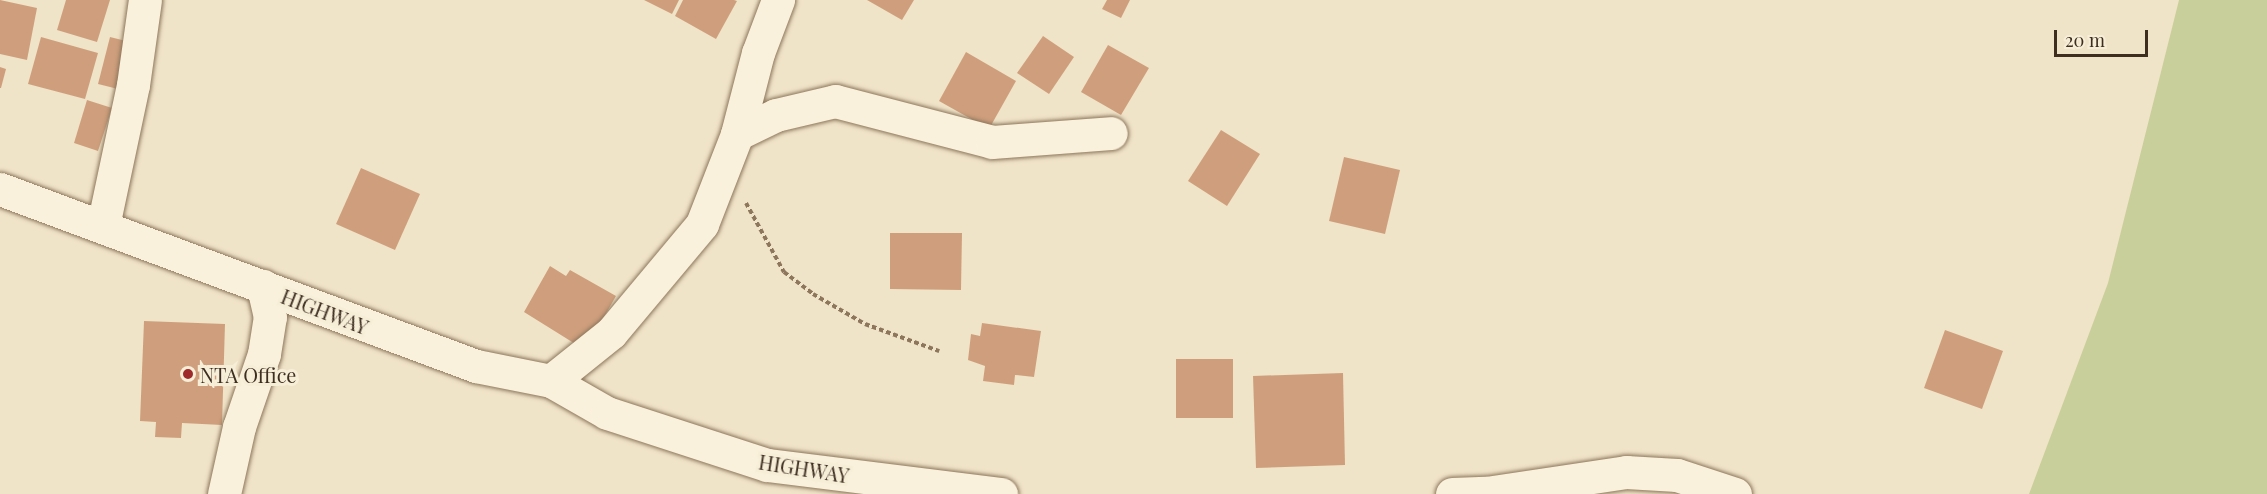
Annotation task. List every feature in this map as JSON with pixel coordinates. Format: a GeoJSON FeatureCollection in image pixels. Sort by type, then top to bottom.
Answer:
{"type":"FeatureCollection","features":[{"type":"Feature","properties":{"kind":"street"},"geometry":{"type":"LineString","coordinates":[[103,226],[133,85],[145,0]]}},
{"type":"Feature","properties":{"kind":"street"},"geometry":{"type":"LineString","coordinates":[[551,381],[611,333],[695,233],[732,148],[758,53],[778,0]]}},
{"type":"Feature","properties":{"kind":"street"},"geometry":{"type":"LineString","coordinates":[[732,148],[776,115],[835,101],[992,142],[1111,133]]}},
{"type":"Feature","properties":{"kind":"street","name":"HIGHWAY"},"geometry":{"type":"LineString","coordinates":[[0,189],[476,366],[551,381],[607,413],[767,465],[1001,494]]}},
{"type":"Feature","properties":{"kind":"street"},"geometry":{"type":"LineString","coordinates":[[224,494],[239,427],[264,354],[270,317],[263,286]]}},
{"type":"Feature","properties":{"kind":"street"},"geometry":{"type":"LineString","coordinates":[[1452,494],[1486,493],[1626,472],[1677,475],[1735,494]]}},
{"type":"Feature","properties":{"kind":"path"},"geometry":{"type":"LineString","coordinates":[[732,148],[752,218],[784,272],[813,294],[865,324],[939,351]]}},
{"type":"Feature","properties":{"kind":"green space"},"geometry":{"type":"Polygon","coordinates":[[[2179,0],[2267,0],[2267,494],[2029,494],[2108,283],[2179,0]]]}},
{"type":"Feature","properties":{"kind":"building"},"geometry":{"type":"Polygon","coordinates":[[[0,0],[37,8],[27,60],[0,54],[0,0]]]}},
{"type":"Feature","properties":{"kind":"building"},"geometry":{"type":"Polygon","coordinates":[[[66,0],[110,0],[97,42],[57,30],[66,0]]]}},
{"type":"Feature","properties":{"kind":"building"},"geometry":{"type":"Polygon","coordinates":[[[644,0],[679,0],[672,14],[644,0]]]}},
{"type":"Feature","properties":{"kind":"building"},"geometry":{"type":"Polygon","coordinates":[[[683,0],[737,1],[716,39],[675,16],[683,0]]]}},
{"type":"Feature","properties":{"kind":"building"},"geometry":{"type":"Polygon","coordinates":[[[867,0],[914,0],[902,20],[867,0]]]}},
{"type":"Feature","properties":{"kind":"building"},"geometry":{"type":"Polygon","coordinates":[[[1107,0],[1130,0],[1121,18],[1102,9],[1107,0]]]}},
{"type":"Feature","properties":{"kind":"building"},"geometry":{"type":"Polygon","coordinates":[[[1043,36],[1074,57],[1049,94],[1017,73],[1043,36]]]}},
{"type":"Feature","properties":{"kind":"building"},"geometry":{"type":"Polygon","coordinates":[[[41,37],[98,53],[85,99],[28,84],[41,37]]]}},
{"type":"Feature","properties":{"kind":"building"},"geometry":{"type":"Polygon","coordinates":[[[110,37],[134,43],[122,90],[98,84],[110,37]]]}},
{"type":"Feature","properties":{"kind":"building"},"geometry":{"type":"Polygon","coordinates":[[[1108,45],[1149,68],[1121,115],[1081,92],[1108,45]]]}},
{"type":"Feature","properties":{"kind":"building"},"geometry":{"type":"Polygon","coordinates":[[[966,52],[1016,81],[989,129],[939,101],[966,52]]]}},
{"type":"Feature","properties":{"kind":"building"},"geometry":{"type":"Polygon","coordinates":[[[0,67],[6,69],[1,88],[0,88],[0,67]]]}},
{"type":"Feature","properties":{"kind":"building"},"geometry":{"type":"Polygon","coordinates":[[[87,100],[112,108],[98,151],[74,143],[87,100]]]}},
{"type":"Feature","properties":{"kind":"building"},"geometry":{"type":"Polygon","coordinates":[[[1221,130],[1260,154],[1227,206],[1188,181],[1221,130]]]}},
{"type":"Feature","properties":{"kind":"building"},"geometry":{"type":"Polygon","coordinates":[[[1344,157],[1400,170],[1385,234],[1329,221],[1344,157]]]}},
{"type":"Feature","properties":{"kind":"building"},"geometry":{"type":"Polygon","coordinates":[[[361,168],[420,194],[395,250],[336,224],[361,168]]]}},
{"type":"Feature","properties":{"kind":"building"},"geometry":{"type":"Polygon","coordinates":[[[890,233],[962,233],[961,290],[890,289],[890,233]]]}},
{"type":"Feature","properties":{"kind":"building"},"geometry":{"type":"Polygon","coordinates":[[[550,266],[566,276],[570,270],[616,296],[585,350],[524,312],[550,266]]]}},
{"type":"Feature","properties":{"kind":"building"},"geometry":{"type":"Polygon","coordinates":[[[144,321],[225,324],[222,425],[182,423],[181,438],[155,437],[156,422],[140,421],[144,321]]]}},
{"type":"Feature","properties":{"kind":"building"},"geometry":{"type":"Polygon","coordinates":[[[982,323],[1041,331],[1034,377],[1015,375],[1014,385],[983,381],[985,366],[968,360],[971,334],[980,336],[982,323]]]}},
{"type":"Feature","properties":{"kind":"building"},"geometry":{"type":"Polygon","coordinates":[[[1945,330],[2003,351],[1982,409],[1924,388],[1945,330]]]}},
{"type":"Feature","properties":{"kind":"building"},"geometry":{"type":"Polygon","coordinates":[[[1176,359],[1233,359],[1233,418],[1176,418],[1176,359]]]}},
{"type":"Feature","properties":{"kind":"building"},"geometry":{"type":"Polygon","coordinates":[[[1343,373],[1345,465],[1256,468],[1253,376],[1343,373]]]}},
{"type":"Feature","properties":{"kind":"place","name":"NTA Office"},"geometry":{"type":"Point","coordinates":[188,374]}}]}
